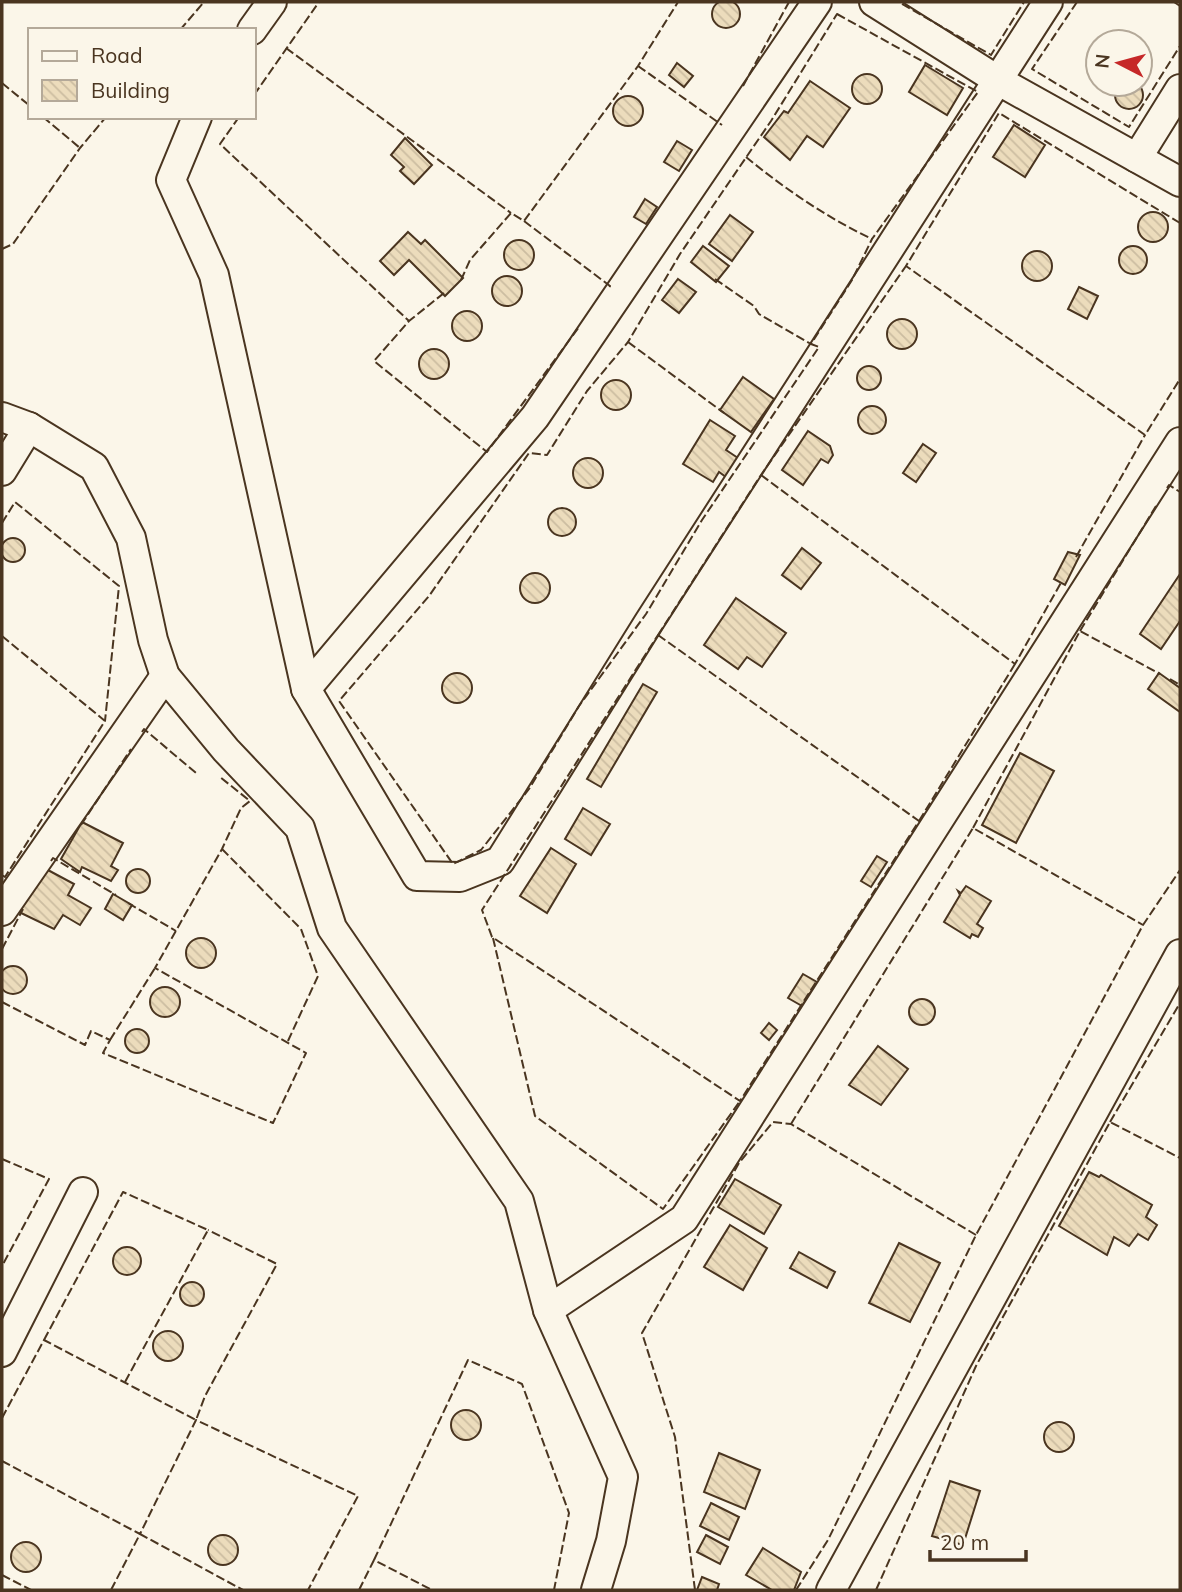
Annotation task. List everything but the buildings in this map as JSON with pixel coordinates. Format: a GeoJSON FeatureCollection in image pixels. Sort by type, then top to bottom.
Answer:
{"type":"FeatureCollection","features":[{"type":"Feature","properties":{"kind":"street"},"geometry":{"type":"LineString","coordinates":[[253,28],[272,2]]}},
{"type":"Feature","properties":{"kind":"street"},"geometry":{"type":"LineString","coordinates":[[306,689],[535,417],[817,2]]}},
{"type":"Feature","properties":{"kind":"street"},"geometry":{"type":"LineString","coordinates":[[874,2],[999,81],[1180,182]]}},
{"type":"Feature","properties":{"kind":"street"},"geometry":{"type":"LineString","coordinates":[[196,119],[171,180],[214,275],[306,689],[417,876],[460,877],[500,861],[717,516],[1048,2]]}},
{"type":"Feature","properties":{"kind":"street"},"geometry":{"type":"LineString","coordinates":[[1138,158],[1180,89]]}},
{"type":"Feature","properties":{"kind":"street"},"geometry":{"type":"LineString","coordinates":[[2,417],[29,428],[94,467],[131,537],[153,640],[165,676],[226,750],[300,828],[332,929],[520,1201],[548,1310],[623,1477],[611,1541],[596,1590]]}},
{"type":"Feature","properties":{"kind":"street"},"geometry":{"type":"LineString","coordinates":[[2,471],[29,428]]}},
{"type":"Feature","properties":{"kind":"street"},"geometry":{"type":"LineString","coordinates":[[548,1310],[684,1219],[1180,442]]}},
{"type":"Feature","properties":{"kind":"street"},"geometry":{"type":"LineString","coordinates":[[2,912],[165,676]]}},
{"type":"Feature","properties":{"kind":"street"},"geometry":{"type":"LineString","coordinates":[[831,1590],[1180,954]]}},
{"type":"Feature","properties":{"kind":"street"},"geometry":{"type":"LineString","coordinates":[[2,1352],[83,1192]]}},
{"type":"Feature","properties":{"kind":"fence"},"geometry":{"type":"LineString","coordinates":[[182,28],[204,2]]}},
{"type":"Feature","properties":{"kind":"fence"},"geometry":{"type":"LineString","coordinates":[[256,92],[319,2]]}},
{"type":"Feature","properties":{"kind":"fence"},"geometry":{"type":"LineString","coordinates":[[461,280],[470,260],[511,213],[524,221],[638,66],[678,2]]}},
{"type":"Feature","properties":{"kind":"fence"},"geometry":{"type":"LineString","coordinates":[[743,86],[789,2]]}},
{"type":"Feature","properties":{"kind":"fence"},"geometry":{"type":"LineString","coordinates":[[902,4],[991,55],[1024,2]]}},
{"type":"Feature","properties":{"kind":"fence"},"geometry":{"type":"LineString","coordinates":[[1077,2],[1032,69],[1129,127],[1180,46]]}},
{"type":"Feature","properties":{"kind":"fence"},"geometry":{"type":"LineString","coordinates":[[1174,2],[1180,6]]}},
{"type":"Feature","properties":{"kind":"fence"},"geometry":{"type":"LineString","coordinates":[[837,14],[978,92],[872,239],[852,280],[811,344],[819,347],[702,520],[646,614],[579,706],[529,789],[481,850],[453,864],[339,701],[429,596],[529,453],[547,455],[587,391],[628,342],[680,254],[771,121],[837,14]]}},
{"type":"Feature","properties":{"kind":"fence"},"geometry":{"type":"LineString","coordinates":[[286,48],[511,213]]}},
{"type":"Feature","properties":{"kind":"fence"},"geometry":{"type":"LineString","coordinates":[[638,66],[722,125]]}},
{"type":"Feature","properties":{"kind":"fence"},"geometry":{"type":"LineString","coordinates":[[2,83],[28,104]]}},
{"type":"Feature","properties":{"kind":"fence"},"geometry":{"type":"LineString","coordinates":[[1180,223],[999,113],[906,266],[1145,435],[1180,379]]}},
{"type":"Feature","properties":{"kind":"fence"},"geometry":{"type":"LineString","coordinates":[[45,119],[80,148]]}},
{"type":"Feature","properties":{"kind":"fence"},"geometry":{"type":"LineString","coordinates":[[2,249],[13,244],[80,148],[104,119]]}},
{"type":"Feature","properties":{"kind":"fence"},"geometry":{"type":"LineString","coordinates":[[238,119],[220,144],[409,321]]}},
{"type":"Feature","properties":{"kind":"fence"},"geometry":{"type":"LineString","coordinates":[[746,157],[806,202],[872,239]]}},
{"type":"Feature","properties":{"kind":"fence"},"geometry":{"type":"LineString","coordinates":[[524,221],[610,286],[609,288]]}},
{"type":"Feature","properties":{"kind":"fence"},"geometry":{"type":"LineString","coordinates":[[658,635],[761,475],[906,266]]}},
{"type":"Feature","properties":{"kind":"fence"},"geometry":{"type":"LineString","coordinates":[[715,279],[754,306],[759,314],[811,344]]}},
{"type":"Feature","properties":{"kind":"fence"},"geometry":{"type":"LineString","coordinates":[[444,293],[409,321],[374,361],[487,452],[579,327]]}},
{"type":"Feature","properties":{"kind":"fence"},"geometry":{"type":"LineString","coordinates":[[628,342],[724,413]]}},
{"type":"Feature","properties":{"kind":"fence"},"geometry":{"type":"LineString","coordinates":[[1076,557],[1145,435]]}},
{"type":"Feature","properties":{"kind":"fence"},"geometry":{"type":"LineString","coordinates":[[761,475],[1015,664],[1062,581]]}},
{"type":"Feature","properties":{"kind":"fence"},"geometry":{"type":"LineString","coordinates":[[1167,488],[1169,485],[1180,492]]}},
{"type":"Feature","properties":{"kind":"fence"},"geometry":{"type":"LineString","coordinates":[[2,523],[15,502],[119,586],[105,721]]}},
{"type":"Feature","properties":{"kind":"fence"},"geometry":{"type":"LineString","coordinates":[[1080,631],[1156,506]]}},
{"type":"Feature","properties":{"kind":"fence"},"geometry":{"type":"LineString","coordinates":[[973,828],[1080,631],[1160,674]]}},
{"type":"Feature","properties":{"kind":"fence"},"geometry":{"type":"LineString","coordinates":[[658,635],[919,821],[740,1101],[492,937],[482,910],[658,635]]}},
{"type":"Feature","properties":{"kind":"fence"},"geometry":{"type":"LineString","coordinates":[[2,636],[105,721],[5,877],[2,875]]}},
{"type":"Feature","properties":{"kind":"fence"},"geometry":{"type":"LineString","coordinates":[[919,821],[1015,664]]}},
{"type":"Feature","properties":{"kind":"fence"},"geometry":{"type":"LineString","coordinates":[[1170,679],[1180,685]]}},
{"type":"Feature","properties":{"kind":"fence"},"geometry":{"type":"LineString","coordinates":[[142,732],[144,729],[196,773]]}},
{"type":"Feature","properties":{"kind":"fence"},"geometry":{"type":"LineString","coordinates":[[81,825],[131,749]]}},
{"type":"Feature","properties":{"kind":"fence"},"geometry":{"type":"LineString","coordinates":[[2,1002],[85,1045],[91,1031],[110,1040],[103,1053],[273,1123],[306,1053],[155,968],[222,849],[241,808],[250,801],[220,777]]}},
{"type":"Feature","properties":{"kind":"fence"},"geometry":{"type":"LineString","coordinates":[[791,1124],[973,828],[1143,925]]}},
{"type":"Feature","properties":{"kind":"fence"},"geometry":{"type":"LineString","coordinates":[[222,849],[301,929],[318,976],[287,1043]]}},
{"type":"Feature","properties":{"kind":"fence"},"geometry":{"type":"LineString","coordinates":[[51,861],[53,858],[116,895]]}},
{"type":"Feature","properties":{"kind":"fence"},"geometry":{"type":"LineString","coordinates":[[796,1590],[828,1540],[976,1235],[1143,925],[1180,870]]}},
{"type":"Feature","properties":{"kind":"fence"},"geometry":{"type":"LineString","coordinates":[[128,903],[176,931]]}},
{"type":"Feature","properties":{"kind":"fence"},"geometry":{"type":"LineString","coordinates":[[2,949],[23,909]]}},
{"type":"Feature","properties":{"kind":"fence"},"geometry":{"type":"LineString","coordinates":[[493,938],[535,1116],[663,1209],[740,1101]]}},
{"type":"Feature","properties":{"kind":"fence"},"geometry":{"type":"LineString","coordinates":[[110,1040],[155,968]]}},
{"type":"Feature","properties":{"kind":"fence"},"geometry":{"type":"LineString","coordinates":[[1110,1122],[1180,1003]]}},
{"type":"Feature","properties":{"kind":"fence"},"geometry":{"type":"LineString","coordinates":[[695,1590],[675,1437],[642,1333],[739,1163],[773,1122],[791,1124],[976,1235]]}},
{"type":"Feature","properties":{"kind":"fence"},"geometry":{"type":"LineString","coordinates":[[876,1590],[976,1366],[1110,1122],[1180,1158]]}},
{"type":"Feature","properties":{"kind":"fence"},"geometry":{"type":"LineString","coordinates":[[2,1159],[49,1179],[2,1266]]}},
{"type":"Feature","properties":{"kind":"fence"},"geometry":{"type":"LineString","coordinates":[[44,1340],[123,1192],[208,1230],[125,1382]]}},
{"type":"Feature","properties":{"kind":"fence"},"geometry":{"type":"LineString","coordinates":[[2,1418],[44,1340],[196,1420],[205,1396],[277,1264],[208,1230]]}},
{"type":"Feature","properties":{"kind":"fence"},"geometry":{"type":"LineString","coordinates":[[374,1560],[468,1360],[522,1384],[569,1513],[554,1590]]}},
{"type":"Feature","properties":{"kind":"fence"},"geometry":{"type":"LineString","coordinates":[[2,1461],[140,1534],[196,1420],[358,1496],[308,1590]]}},
{"type":"Feature","properties":{"kind":"fence"},"geometry":{"type":"LineString","coordinates":[[111,1590],[140,1534],[243,1590]]}},
{"type":"Feature","properties":{"kind":"fence"},"geometry":{"type":"LineString","coordinates":[[359,1590],[374,1560],[432,1590]]}},
{"type":"Feature","properties":{"kind":"fence"},"geometry":{"type":"LineString","coordinates":[[2,1575],[31,1590]]}}]}
